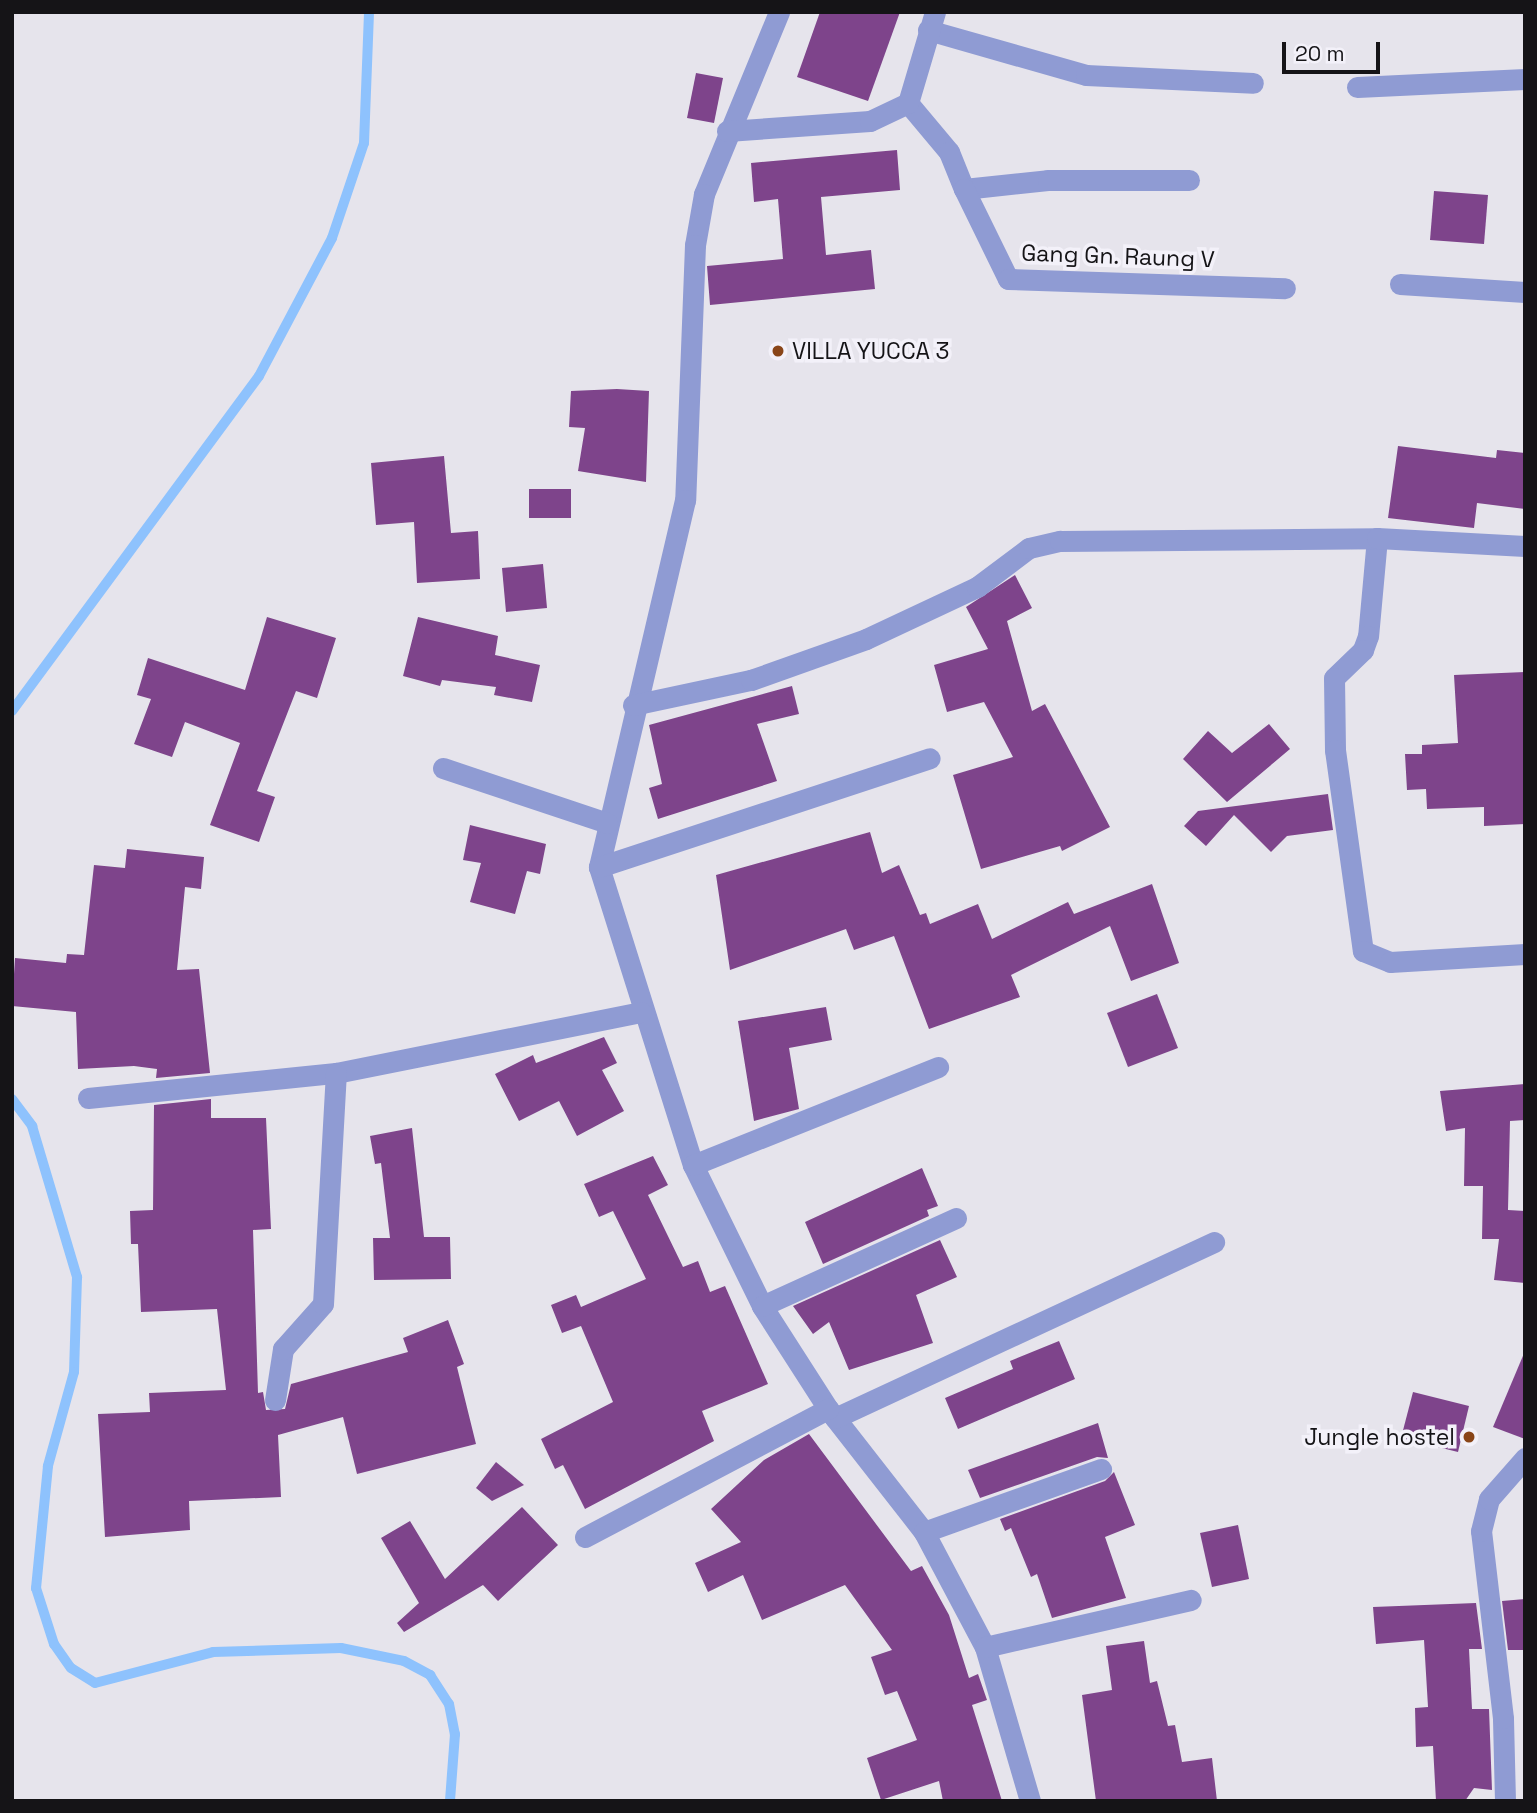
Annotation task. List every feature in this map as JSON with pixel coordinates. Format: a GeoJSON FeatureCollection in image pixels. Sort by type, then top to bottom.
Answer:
{"type":"FeatureCollection","features":[{"type":"Feature","properties":{"kind":"street"},"geometry":{"type":"LineString","coordinates":[[779,12],[727,131],[704,194],[695,245],[685,500],[633,705],[599,867],[641,1012],[694,1165],[762,1306],[832,1413],[924,1532],[985,1647],[1030,1801]]}},
{"type":"Feature","properties":{"kind":"street"},"geometry":{"type":"LineString","coordinates":[[727,131],[870,121],[908,103],[931,21],[1086,75],[1253,83]]}},
{"type":"Feature","properties":{"kind":"street"},"geometry":{"type":"LineString","coordinates":[[1357,86],[1525,79]]}},
{"type":"Feature","properties":{"kind":"street"},"geometry":{"type":"LineString","coordinates":[[908,103],[949,152],[964,189],[1048,180],[1189,180]]}},
{"type":"Feature","properties":{"kind":"street","name":"Gang Gn. Raung V"},"geometry":{"type":"LineString","coordinates":[[964,189],[1007,279],[1285,288]]}},
{"type":"Feature","properties":{"kind":"street"},"geometry":{"type":"LineString","coordinates":[[1401,284],[1525,292]]}},
{"type":"Feature","properties":{"kind":"street"},"geometry":{"type":"LineString","coordinates":[[633,705],[751,680],[866,639],[977,587],[1029,548],[1060,541],[1377,538],[1525,546]]}},
{"type":"Feature","properties":{"kind":"street"},"geometry":{"type":"LineString","coordinates":[[1377,538],[1368,636],[1363,650],[1334,678],[1335,750],[1363,951],[1390,962],[1525,954]]}},
{"type":"Feature","properties":{"kind":"street"},"geometry":{"type":"LineString","coordinates":[[599,867],[930,758]]}},
{"type":"Feature","properties":{"kind":"street"},"geometry":{"type":"LineString","coordinates":[[443,768],[607,823]]}},
{"type":"Feature","properties":{"kind":"street"},"geometry":{"type":"LineString","coordinates":[[88,1098],[336,1073],[641,1012]]}},
{"type":"Feature","properties":{"kind":"street"},"geometry":{"type":"LineString","coordinates":[[694,1165],[938,1068]]}},
{"type":"Feature","properties":{"kind":"street"},"geometry":{"type":"LineString","coordinates":[[275,1400],[283,1349],[323,1304],[336,1073]]}},
{"type":"Feature","properties":{"kind":"street"},"geometry":{"type":"LineString","coordinates":[[762,1306],[956,1218]]}},
{"type":"Feature","properties":{"kind":"street"},"geometry":{"type":"LineString","coordinates":[[585,1537],[832,1413],[1214,1242]]}},
{"type":"Feature","properties":{"kind":"street"},"geometry":{"type":"LineString","coordinates":[[1505,1801],[1503,1718],[1481,1531],[1489,1499],[1525,1458]]}},
{"type":"Feature","properties":{"kind":"street"},"geometry":{"type":"LineString","coordinates":[[924,1532],[1101,1469]]}},
{"type":"Feature","properties":{"kind":"street"},"geometry":{"type":"LineString","coordinates":[[985,1647],[1191,1600]]}},
{"type":"Feature","properties":{"kind":"building"},"geometry":{"type":"Polygon","coordinates":[[[820,12],[900,12],[868,101],[797,77],[820,12]]]}},
{"type":"Feature","properties":{"kind":"building"},"geometry":{"type":"Polygon","coordinates":[[[696,73],[723,78],[714,123],[687,118],[696,73]]]}},
{"type":"Feature","properties":{"kind":"building"},"geometry":{"type":"Polygon","coordinates":[[[897,150],[900,190],[821,197],[826,255],[871,250],[875,289],[710,305],[707,266],[783,259],[778,199],[754,202],[751,163],[897,150]]]}},
{"type":"Feature","properties":{"kind":"building"},"geometry":{"type":"Polygon","coordinates":[[[1434,191],[1488,195],[1484,244],[1430,240],[1434,191]]]}},
{"type":"Feature","properties":{"kind":"building"},"geometry":{"type":"Polygon","coordinates":[[[571,391],[649,391],[646,482],[578,471],[585,428],[569,427],[571,391]]]}},
{"type":"Feature","properties":{"kind":"building"},"geometry":{"type":"Polygon","coordinates":[[[1398,446],[1496,458],[1497,450],[1525,453],[1525,509],[1477,503],[1474,528],[1388,518],[1398,446]]]}},
{"type":"Feature","properties":{"kind":"building"},"geometry":{"type":"Polygon","coordinates":[[[444,456],[451,533],[478,531],[480,579],[417,583],[414,522],[376,525],[371,463],[444,456]]]}},
{"type":"Feature","properties":{"kind":"building"},"geometry":{"type":"Polygon","coordinates":[[[529,489],[571,489],[571,518],[529,518],[529,489]]]}},
{"type":"Feature","properties":{"kind":"building"},"geometry":{"type":"Polygon","coordinates":[[[543,564],[547,608],[506,612],[502,568],[543,564]]]}},
{"type":"Feature","properties":{"kind":"building"},"geometry":{"type":"Polygon","coordinates":[[[1015,575],[1032,608],[1007,621],[1032,711],[1045,704],[1110,827],[1062,851],[1060,846],[981,869],[953,775],[1013,757],[984,702],[947,712],[934,665],[988,649],[966,607],[1015,575]]]}},
{"type":"Feature","properties":{"kind":"building"},"geometry":{"type":"Polygon","coordinates":[[[267,617],[336,638],[317,698],[296,691],[257,791],[275,797],[259,842],[210,825],[240,743],[185,722],[172,757],[134,744],[151,699],[137,695],[148,658],[245,690],[267,617]]]}},
{"type":"Feature","properties":{"kind":"building"},"geometry":{"type":"Polygon","coordinates":[[[418,617],[498,636],[495,655],[540,665],[532,702],[494,695],[496,687],[442,680],[440,686],[403,676],[418,617]]]}},
{"type":"Feature","properties":{"kind":"building"},"geometry":{"type":"Polygon","coordinates":[[[1525,672],[1525,824],[1484,826],[1484,807],[1427,809],[1426,789],[1407,790],[1405,754],[1422,754],[1422,745],[1458,743],[1454,675],[1525,672]]]}},
{"type":"Feature","properties":{"kind":"building"},"geometry":{"type":"Polygon","coordinates":[[[792,686],[799,714],[757,724],[777,781],[658,819],[649,788],[662,784],[649,725],[792,686]]]}},
{"type":"Feature","properties":{"kind":"building"},"geometry":{"type":"Polygon","coordinates":[[[1269,724],[1290,749],[1227,802],[1183,759],[1208,731],[1232,753],[1269,724]]]}},
{"type":"Feature","properties":{"kind":"building"},"geometry":{"type":"Polygon","coordinates":[[[1328,794],[1333,830],[1287,836],[1271,852],[1234,815],[1206,846],[1184,826],[1198,811],[1328,794]]]}},
{"type":"Feature","properties":{"kind":"building"},"geometry":{"type":"Polygon","coordinates":[[[470,825],[546,844],[540,874],[527,871],[515,914],[470,902],[481,863],[463,860],[470,825]]]}},
{"type":"Feature","properties":{"kind":"building"},"geometry":{"type":"Polygon","coordinates":[[[870,832],[882,873],[899,865],[920,915],[926,913],[930,924],[978,904],[992,939],[1068,902],[1074,914],[1152,884],[1179,963],[1131,981],[1110,926],[1011,975],[1020,997],[929,1029],[894,936],[854,950],[846,929],[730,970],[716,875],[870,832]]]}},
{"type":"Feature","properties":{"kind":"building"},"geometry":{"type":"Polygon","coordinates":[[[127,849],[204,857],[201,889],[185,887],[177,970],[199,969],[210,1073],[156,1078],[157,1069],[134,1066],[78,1069],[76,1012],[12,1006],[15,958],[66,963],[67,954],[84,955],[94,865],[125,868],[127,849]]]}},
{"type":"Feature","properties":{"kind":"building"},"geometry":{"type":"Polygon","coordinates":[[[1157,994],[1178,1048],[1128,1067],[1107,1013],[1157,994]]]}},
{"type":"Feature","properties":{"kind":"building"},"geometry":{"type":"Polygon","coordinates":[[[826,1007],[832,1040],[789,1048],[799,1109],[754,1121],[738,1021],[826,1007]]]}},
{"type":"Feature","properties":{"kind":"building"},"geometry":{"type":"Polygon","coordinates":[[[604,1037],[617,1063],[602,1070],[624,1111],[577,1136],[559,1101],[519,1121],[495,1074],[533,1055],[536,1063],[604,1037]]]}},
{"type":"Feature","properties":{"kind":"building"},"geometry":{"type":"Polygon","coordinates":[[[1525,1084],[1525,1120],[1510,1121],[1508,1210],[1525,1211],[1525,1283],[1494,1280],[1499,1239],[1482,1239],[1483,1186],[1464,1186],[1465,1128],[1446,1131],[1440,1091],[1525,1084]]]}},
{"type":"Feature","properties":{"kind":"building"},"geometry":{"type":"Polygon","coordinates":[[[211,1099],[211,1118],[266,1118],[271,1229],[253,1230],[258,1393],[263,1392],[266,1410],[285,1409],[291,1384],[408,1352],[403,1338],[448,1320],[464,1364],[457,1367],[476,1444],[357,1474],[343,1417],[278,1435],[281,1497],[189,1501],[190,1530],[105,1537],[98,1414],[150,1412],[149,1393],[226,1390],[217,1309],[141,1312],[138,1244],[131,1244],[130,1211],[153,1210],[154,1105],[211,1099]]]}},
{"type":"Feature","properties":{"kind":"building"},"geometry":{"type":"Polygon","coordinates":[[[412,1128],[424,1237],[450,1237],[451,1279],[374,1280],[373,1238],[390,1238],[381,1163],[375,1164],[370,1136],[412,1128]]]}},
{"type":"Feature","properties":{"kind":"building"},"geometry":{"type":"Polygon","coordinates":[[[653,1156],[668,1185],[648,1195],[683,1267],[698,1261],[710,1292],[725,1286],[768,1384],[702,1411],[714,1441],[585,1509],[563,1465],[555,1469],[541,1439],[613,1402],[581,1326],[562,1333],[551,1305],[576,1295],[581,1307],[646,1279],[613,1211],[599,1217],[584,1184],[653,1156]]]}},
{"type":"Feature","properties":{"kind":"building"},"geometry":{"type":"Polygon","coordinates":[[[922,1168],[938,1206],[927,1210],[929,1216],[823,1264],[805,1222],[922,1168]]]}},
{"type":"Feature","properties":{"kind":"building"},"geometry":{"type":"Polygon","coordinates":[[[940,1240],[957,1277],[916,1295],[933,1343],[849,1370],[829,1322],[813,1334],[793,1306],[940,1240]]]}},
{"type":"Feature","properties":{"kind":"building"},"geometry":{"type":"Polygon","coordinates":[[[1059,1341],[1075,1379],[958,1429],[945,1398],[1013,1369],[1010,1361],[1059,1341]]]}},
{"type":"Feature","properties":{"kind":"building"},"geometry":{"type":"Polygon","coordinates":[[[1525,1351],[1525,1439],[1493,1427],[1525,1351]]]}},
{"type":"Feature","properties":{"kind":"building"},"geometry":{"type":"Polygon","coordinates":[[[1413,1392],[1469,1406],[1458,1452],[1401,1438],[1413,1392]]]}},
{"type":"Feature","properties":{"kind":"building"},"geometry":{"type":"Polygon","coordinates":[[[1098,1423],[1108,1458],[1097,1457],[980,1498],[968,1470],[1098,1423]]]}},
{"type":"Feature","properties":{"kind":"building"},"geometry":{"type":"Polygon","coordinates":[[[809,1434],[911,1571],[922,1566],[949,1615],[969,1678],[978,1674],[987,1700],[972,1705],[1002,1801],[943,1801],[939,1781],[881,1800],[867,1758],[917,1740],[897,1691],[885,1695],[871,1657],[892,1650],[845,1585],[762,1620],[743,1575],[708,1592],[695,1563],[741,1542],[711,1509],[764,1460],[809,1434]]]}},
{"type":"Feature","properties":{"kind":"building"},"geometry":{"type":"Polygon","coordinates":[[[496,1462],[524,1485],[492,1501],[476,1488],[496,1462]]]}},
{"type":"Feature","properties":{"kind":"building"},"geometry":{"type":"Polygon","coordinates":[[[1114,1472],[1135,1525],[1105,1537],[1126,1598],[1052,1618],[1037,1574],[1031,1577],[1011,1528],[1005,1531],[1000,1519],[1105,1481],[1114,1472]]]}},
{"type":"Feature","properties":{"kind":"building"},"geometry":{"type":"Polygon","coordinates":[[[522,1507],[558,1545],[498,1601],[483,1585],[404,1632],[397,1623],[419,1603],[381,1538],[410,1521],[445,1579],[522,1507]]]}},
{"type":"Feature","properties":{"kind":"building"},"geometry":{"type":"Polygon","coordinates":[[[1238,1525],[1249,1579],[1212,1587],[1200,1533],[1238,1525]]]}},
{"type":"Feature","properties":{"kind":"building"},"geometry":{"type":"Polygon","coordinates":[[[1525,1599],[1525,1650],[1508,1650],[1502,1601],[1525,1599]]]}},
{"type":"Feature","properties":{"kind":"building"},"geometry":{"type":"Polygon","coordinates":[[[1476,1603],[1482,1649],[1469,1649],[1472,1709],[1489,1709],[1492,1790],[1474,1788],[1465,1801],[1436,1801],[1433,1746],[1416,1747],[1415,1708],[1428,1707],[1424,1640],[1376,1644],[1373,1607],[1476,1603]]]}},
{"type":"Feature","properties":{"kind":"building"},"geometry":{"type":"Polygon","coordinates":[[[1144,1641],[1150,1683],[1157,1681],[1168,1726],[1175,1725],[1182,1762],[1212,1758],[1217,1801],[1096,1801],[1082,1695],[1112,1690],[1106,1646],[1144,1641]]]}},
{"type":"Feature","properties":{"kind":"waterway"},"geometry":{"type":"LineString","coordinates":[[12,711],[259,376],[332,238],[364,143],[369,12]]}},
{"type":"Feature","properties":{"kind":"waterway"},"geometry":{"type":"LineString","coordinates":[[12,1099],[32,1126],[77,1277],[74,1372],[48,1466],[36,1588],[54,1644],[71,1668],[95,1683],[213,1652],[341,1648],[404,1661],[430,1675],[449,1704],[455,1734],[450,1801]]}},
{"type":"Feature","properties":{"kind":"place","name":"VILLA YUCCA 3"},"geometry":{"type":"Point","coordinates":[778,351]}},
{"type":"Feature","properties":{"kind":"place","name":"Jungle hostel"},"geometry":{"type":"Point","coordinates":[1469,1437]}}]}
